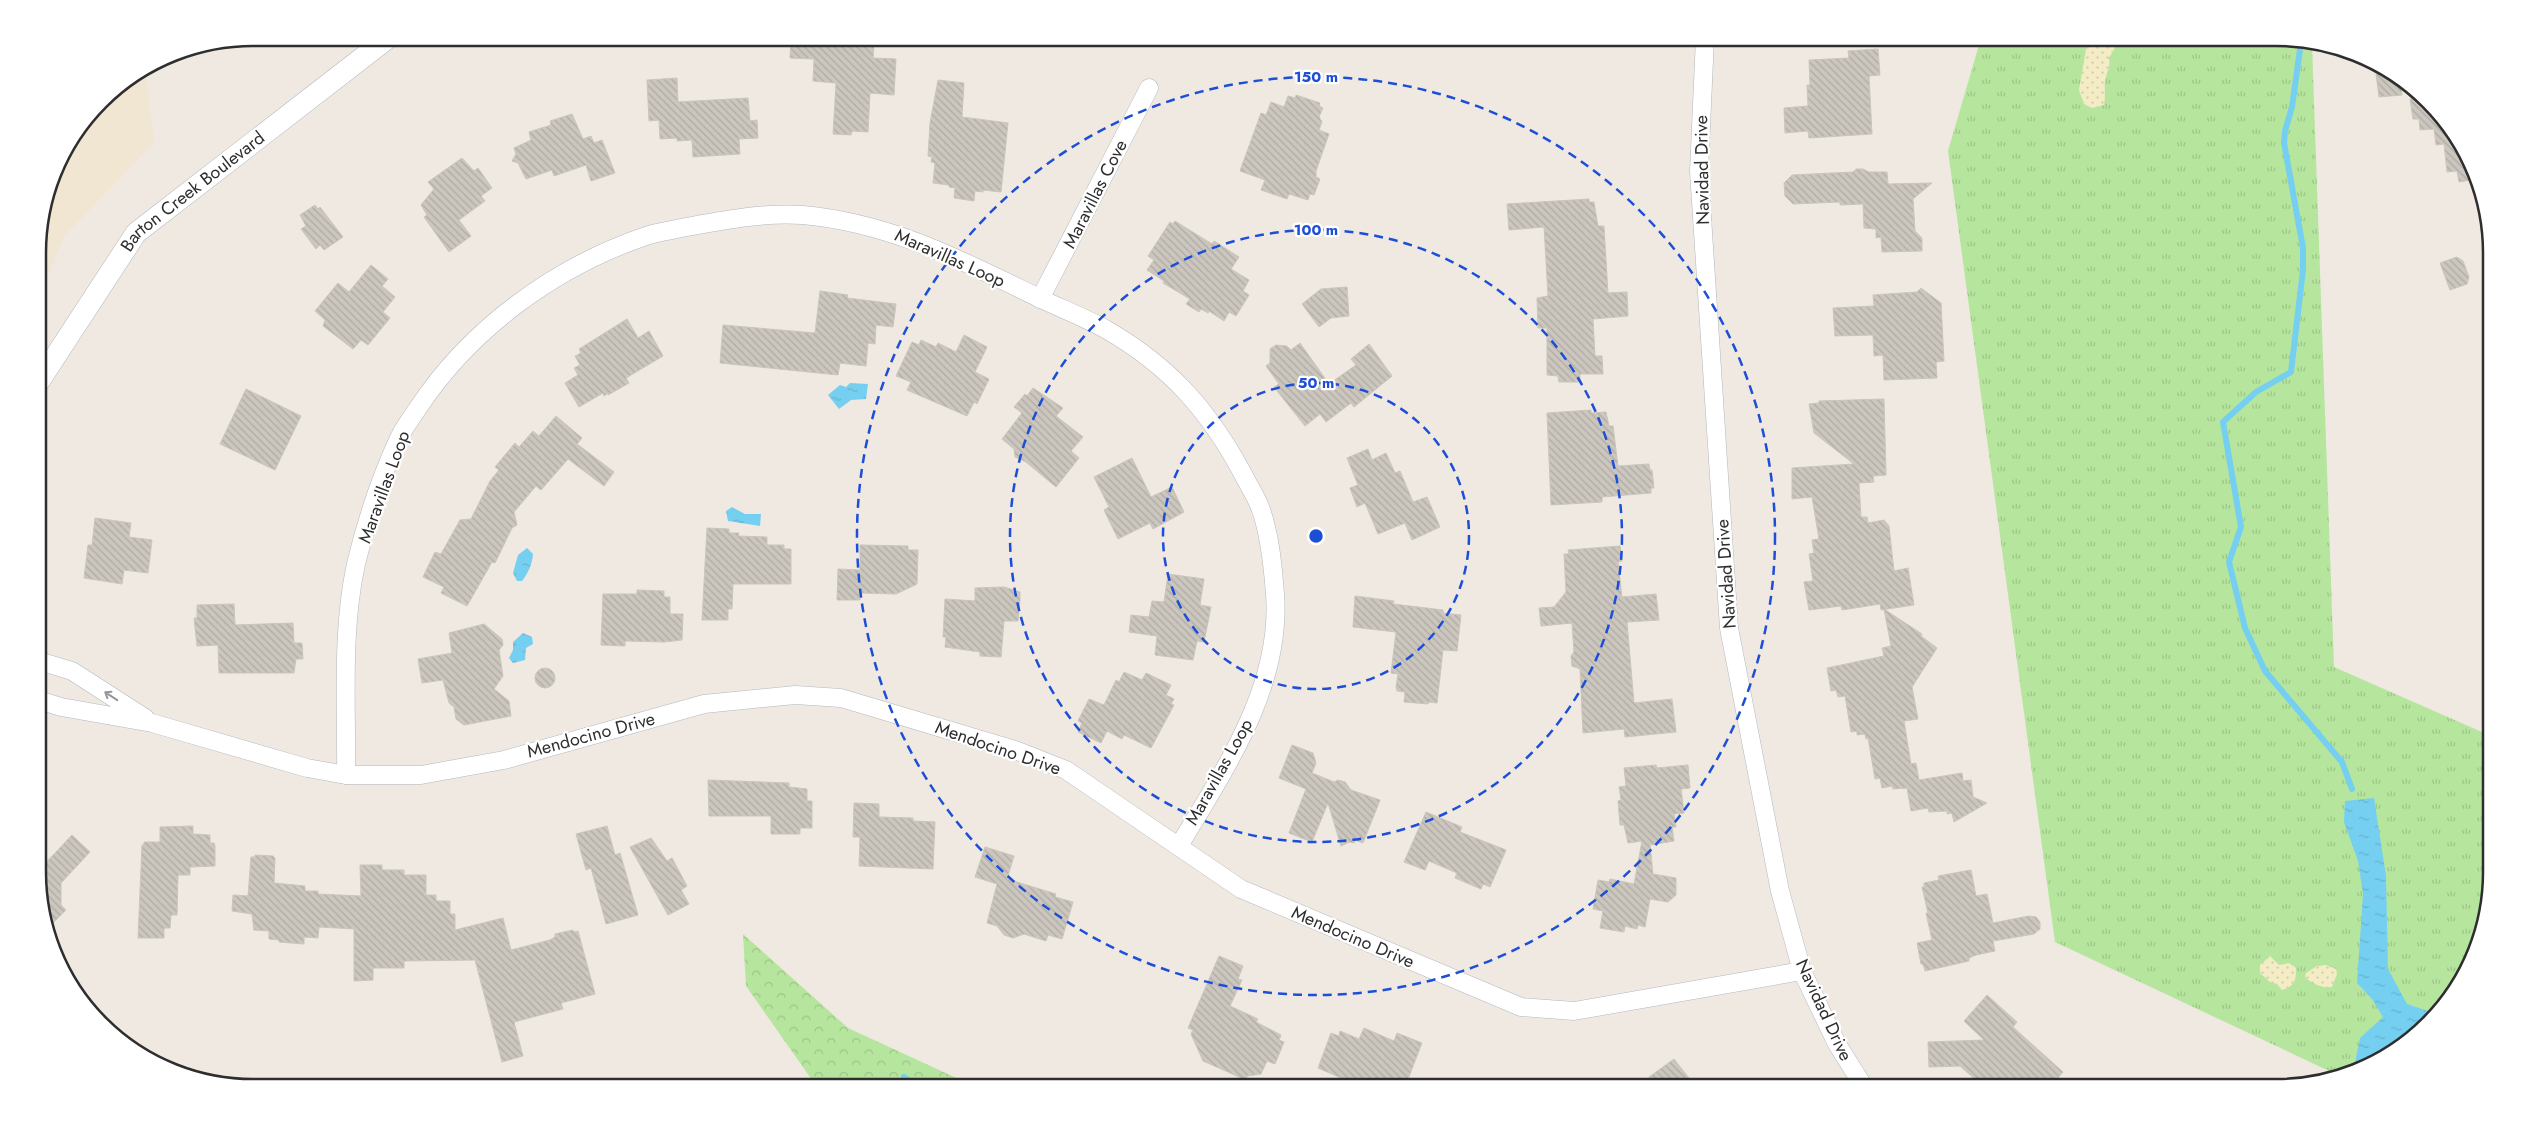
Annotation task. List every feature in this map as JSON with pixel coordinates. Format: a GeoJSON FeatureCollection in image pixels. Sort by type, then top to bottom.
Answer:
{"type":"FeatureCollection","features":[{"type":"Feature","properties":{"kind":"street","name":"Barton Creek Boulevard"},"geometry":{"type":"LineString","coordinates":[[46,371],[136,233],[378,46]]}},
{"type":"Feature","properties":{"kind":"street","name":"Navidad Drive"},"geometry":{"type":"LineString","coordinates":[[1705,46],[1698,171],[1728,628],[1780,891],[1802,971],[1836,1044],[1859,1079]]}},
{"type":"Feature","properties":{"kind":"street","name":"Maravillas Cove"},"geometry":{"type":"LineString","coordinates":[[1040,299],[1149,88]]}},
{"type":"Feature","properties":{"kind":"street","name":"Maravillas Loop"},"geometry":{"type":"LineString","coordinates":[[346,775],[348,634],[356,565],[376,498],[400,434],[432,387],[463,350],[522,299],[586,263],[648,235],[715,222],[761,216],[800,215],[883,229],[924,243],[1107,330],[1179,383],[1206,414],[1232,453],[1260,507],[1276,598],[1273,640],[1261,693],[1235,752],[1179,846]]}},
{"type":"Feature","properties":{"kind":"street","name":"Mendocino Drive"},"geometry":{"type":"LineString","coordinates":[[46,663],[72,671],[152,723]]}},
{"type":"Feature","properties":{"kind":"street","name":"Mendocino Drive"},"geometry":{"type":"LineString","coordinates":[[46,702],[61,707],[152,723],[279,761],[346,775],[421,776],[504,760],[704,704],[795,695],[840,698],[1018,751],[1066,770],[1240,889],[1521,1007],[1574,1011],[1802,971]]}},
{"type":"Feature","properties":{"kind":"shaded area"},"geometry":{"type":"Polygon","coordinates":[[[146,76],[154,142],[64,236],[46,280],[46,253],[50,212],[57,186],[68,161],[81,138],[97,117],[117,97],[146,76]]]}},
{"type":"Feature","properties":{"kind":"green space"},"geometry":{"type":"Polygon","coordinates":[[[1979,46],[2276,46],[2312,49],[2334,667],[2483,732],[2483,872],[2479,913],[2472,939],[2455,976],[2432,1008],[2412,1028],[2391,1044],[2355,1063],[2331,1072],[2055,942],[1948,151],[1979,46]]]}},
{"type":"Feature","properties":{"kind":"green space"},"geometry":{"type":"Polygon","coordinates":[[[743,934],[848,1028],[959,1079],[811,1079],[746,986],[743,934]]]}},
{"type":"Feature","properties":{"kind":"sand"},"geometry":{"type":"Polygon","coordinates":[[[2087,46],[2115,46],[2109,58],[2104,105],[2092,108],[2084,104],[2079,90],[2087,46]]]}},
{"type":"Feature","properties":{"kind":"sand"},"geometry":{"type":"Polygon","coordinates":[[[2270,956],[2279,965],[2289,963],[2296,968],[2295,980],[2290,987],[2282,990],[2277,984],[2270,982],[2260,973],[2260,965],[2270,956]]]}},
{"type":"Feature","properties":{"kind":"sand"},"geometry":{"type":"Polygon","coordinates":[[[2326,965],[2336,969],[2337,974],[2332,987],[2317,985],[2305,977],[2306,973],[2317,966],[2326,965]]]}},
{"type":"Feature","properties":{"kind":"water"},"geometry":{"type":"Polygon","coordinates":[[[850,383],[868,384],[866,399],[851,400],[839,409],[828,395],[840,385],[846,387],[850,383]]]}},
{"type":"Feature","properties":{"kind":"water"},"geometry":{"type":"Polygon","coordinates":[[[732,507],[745,514],[761,514],[760,526],[728,521],[726,511],[732,507]]]}},
{"type":"Feature","properties":{"kind":"water"},"geometry":{"type":"Polygon","coordinates":[[[527,548],[533,554],[531,565],[522,581],[517,581],[513,573],[518,555],[527,548]]]}},
{"type":"Feature","properties":{"kind":"water"},"geometry":{"type":"Polygon","coordinates":[[[523,633],[532,637],[533,644],[526,648],[525,660],[513,663],[509,658],[513,650],[513,642],[523,633]]]}},
{"type":"Feature","properties":{"kind":"water"},"geometry":{"type":"Polygon","coordinates":[[[2374,798],[2386,876],[2388,969],[2407,1004],[2429,1011],[2412,1028],[2391,1044],[2355,1063],[2360,1038],[2383,1017],[2372,999],[2357,983],[2363,894],[2358,861],[2344,822],[2345,801],[2374,798]]]}},
{"type":"Feature","properties":{"kind":"building"},"geometry":{"type":"Polygon","coordinates":[[[791,46],[874,46],[873,58],[896,59],[894,95],[870,93],[868,132],[852,131],[851,135],[833,134],[836,83],[813,81],[814,59],[790,58],[791,46]]]}},
{"type":"Feature","properties":{"kind":"building"},"geometry":{"type":"Polygon","coordinates":[[[1878,49],[1880,75],[1869,76],[1872,134],[1809,138],[1808,131],[1785,133],[1784,108],[1808,106],[1807,85],[1810,85],[1809,60],[1849,58],[1848,51],[1878,49]]]}},
{"type":"Feature","properties":{"kind":"building"},"geometry":{"type":"Polygon","coordinates":[[[2376,74],[2380,74],[2401,88],[2402,95],[2379,97],[2376,74]]]}},
{"type":"Feature","properties":{"kind":"building"},"geometry":{"type":"Polygon","coordinates":[[[677,78],[678,102],[748,98],[750,121],[757,120],[758,138],[739,139],[740,154],[693,157],[692,140],[677,141],[677,138],[660,139],[659,120],[649,121],[647,80],[677,78]]]}},
{"type":"Feature","properties":{"kind":"building"},"geometry":{"type":"Polygon","coordinates":[[[938,80],[964,83],[962,117],[1008,123],[1001,192],[975,191],[974,201],[954,198],[955,188],[949,187],[949,185],[933,183],[935,163],[931,162],[932,157],[928,156],[930,123],[938,80]]]}},
{"type":"Feature","properties":{"kind":"building"},"geometry":{"type":"Polygon","coordinates":[[[1296,95],[1320,103],[1319,106],[1323,108],[1319,117],[1322,122],[1319,130],[1329,134],[1316,171],[1316,177],[1320,179],[1314,195],[1310,194],[1308,200],[1289,194],[1287,199],[1261,190],[1265,180],[1240,171],[1261,113],[1266,115],[1271,102],[1284,107],[1288,96],[1295,98],[1296,95]]]}},
{"type":"Feature","properties":{"kind":"building"},"geometry":{"type":"Polygon","coordinates":[[[2413,98],[2440,127],[2455,150],[2470,180],[2459,182],[2457,171],[2447,172],[2444,144],[2436,145],[2434,129],[2420,130],[2419,119],[2413,119],[2410,99],[2413,98]]]}},
{"type":"Feature","properties":{"kind":"building"},"geometry":{"type":"Polygon","coordinates":[[[572,114],[583,139],[591,136],[594,143],[602,140],[615,173],[591,181],[586,165],[554,176],[552,170],[526,179],[518,163],[512,161],[516,154],[514,148],[531,140],[529,132],[551,125],[550,121],[572,114]]]}},
{"type":"Feature","properties":{"kind":"building"},"geometry":{"type":"Polygon","coordinates":[[[462,158],[474,171],[478,168],[492,188],[481,196],[485,201],[459,220],[471,236],[449,252],[424,217],[427,215],[421,205],[434,189],[428,182],[462,158]]]}},
{"type":"Feature","properties":{"kind":"building"},"geometry":{"type":"Polygon","coordinates":[[[1856,169],[1863,169],[1869,172],[1887,172],[1888,184],[1932,183],[1913,199],[1915,231],[1922,238],[1922,251],[1882,252],[1881,237],[1876,238],[1876,229],[1864,228],[1863,204],[1840,205],[1840,202],[1793,204],[1785,196],[1784,183],[1792,175],[1853,172],[1856,169]]]}},
{"type":"Feature","properties":{"kind":"building"},"geometry":{"type":"Polygon","coordinates":[[[1589,199],[1589,202],[1594,202],[1598,226],[1604,226],[1608,293],[1627,292],[1628,316],[1593,319],[1595,356],[1602,356],[1603,374],[1580,374],[1580,382],[1559,382],[1558,376],[1547,375],[1547,328],[1538,328],[1537,298],[1548,296],[1544,227],[1509,230],[1507,204],[1589,199]]]}},
{"type":"Feature","properties":{"kind":"building"},"geometry":{"type":"Polygon","coordinates":[[[315,205],[318,209],[320,207],[343,237],[324,250],[320,245],[316,249],[301,229],[306,226],[300,215],[315,205]]]}},
{"type":"Feature","properties":{"kind":"building"},"geometry":{"type":"Polygon","coordinates":[[[1175,221],[1212,244],[1214,241],[1239,257],[1231,269],[1249,280],[1243,291],[1249,295],[1236,316],[1229,312],[1224,321],[1209,311],[1208,313],[1201,309],[1199,312],[1186,304],[1190,299],[1163,283],[1164,281],[1147,270],[1154,260],[1148,256],[1170,222],[1173,224],[1175,221]]]}},
{"type":"Feature","properties":{"kind":"building"},"geometry":{"type":"Polygon","coordinates":[[[2457,257],[2463,261],[2469,277],[2467,284],[2450,290],[2440,263],[2457,257]]]}},
{"type":"Feature","properties":{"kind":"building"},"geometry":{"type":"Polygon","coordinates":[[[371,265],[388,279],[382,286],[395,297],[383,312],[390,318],[368,345],[361,340],[353,349],[323,326],[325,320],[315,311],[338,283],[349,292],[371,265]]]}},
{"type":"Feature","properties":{"kind":"building"},"geometry":{"type":"Polygon","coordinates":[[[1347,287],[1349,316],[1331,318],[1319,327],[1302,304],[1321,289],[1347,287]]]}},
{"type":"Feature","properties":{"kind":"building"},"geometry":{"type":"Polygon","coordinates":[[[1921,288],[1941,303],[1944,361],[1936,362],[1937,378],[1884,380],[1883,355],[1874,356],[1873,335],[1835,336],[1833,308],[1874,306],[1873,295],[1917,292],[1921,288]]]}},
{"type":"Feature","properties":{"kind":"building"},"geometry":{"type":"Polygon","coordinates":[[[820,291],[848,295],[847,298],[896,304],[893,327],[876,325],[875,344],[868,343],[866,366],[840,363],[838,375],[720,363],[723,325],[815,333],[820,291]]]}},
{"type":"Feature","properties":{"kind":"building"},"geometry":{"type":"Polygon","coordinates":[[[627,319],[638,338],[649,331],[663,356],[626,378],[629,383],[608,395],[608,393],[604,396],[603,393],[579,407],[565,383],[578,375],[574,368],[580,365],[575,356],[581,353],[579,349],[627,319]]]}},
{"type":"Feature","properties":{"kind":"building"},"geometry":{"type":"Polygon","coordinates":[[[964,335],[987,347],[975,372],[989,379],[977,404],[974,402],[967,416],[907,390],[911,382],[896,376],[912,342],[919,345],[921,340],[936,347],[938,343],[956,352],[964,335]]]}},
{"type":"Feature","properties":{"kind":"building"},"geometry":{"type":"Polygon","coordinates":[[[1300,343],[1329,384],[1356,365],[1351,359],[1369,344],[1392,376],[1354,407],[1351,403],[1326,422],[1320,414],[1305,426],[1274,387],[1279,384],[1266,366],[1270,363],[1270,349],[1276,345],[1287,346],[1291,350],[1300,343]]]}},
{"type":"Feature","properties":{"kind":"building"},"geometry":{"type":"Polygon","coordinates":[[[1033,388],[1063,408],[1056,416],[1083,437],[1071,451],[1079,458],[1056,487],[1026,462],[1015,457],[1014,449],[1002,439],[1022,413],[1014,407],[1033,388]]]}},
{"type":"Feature","properties":{"kind":"building"},"geometry":{"type":"Polygon","coordinates":[[[246,389],[301,416],[275,470],[220,444],[246,389]]]}},
{"type":"Feature","properties":{"kind":"building"},"geometry":{"type":"Polygon","coordinates":[[[1884,399],[1886,475],[1873,476],[1874,482],[1859,483],[1861,517],[1867,517],[1868,523],[1884,520],[1889,526],[1894,571],[1908,568],[1914,605],[1881,610],[1880,604],[1842,610],[1841,606],[1809,610],[1804,582],[1813,581],[1809,554],[1814,553],[1812,540],[1819,539],[1812,497],[1792,499],[1792,468],[1854,464],[1814,433],[1809,404],[1819,403],[1819,401],[1884,399]]]}},
{"type":"Feature","properties":{"kind":"building"},"geometry":{"type":"Polygon","coordinates":[[[1591,410],[1591,413],[1606,412],[1609,426],[1613,426],[1618,466],[1649,464],[1650,470],[1652,470],[1654,488],[1651,488],[1651,493],[1602,497],[1602,502],[1551,505],[1547,413],[1591,410]]]}},
{"type":"Feature","properties":{"kind":"building"},"geometry":{"type":"Polygon","coordinates":[[[556,416],[582,438],[577,444],[614,472],[604,486],[568,459],[541,490],[536,486],[514,512],[517,525],[512,528],[495,563],[492,562],[467,606],[441,593],[444,587],[423,577],[435,552],[441,554],[460,520],[471,519],[490,481],[499,470],[495,467],[515,443],[519,447],[533,431],[539,436],[556,416]]]}},
{"type":"Feature","properties":{"kind":"building"},"geometry":{"type":"Polygon","coordinates":[[[1368,449],[1372,460],[1386,453],[1395,473],[1400,471],[1413,502],[1427,497],[1440,527],[1412,540],[1405,523],[1378,534],[1365,503],[1357,507],[1350,488],[1358,485],[1347,458],[1368,449]]]}},
{"type":"Feature","properties":{"kind":"building"},"geometry":{"type":"Polygon","coordinates":[[[1132,458],[1151,497],[1172,487],[1184,512],[1153,529],[1150,523],[1118,539],[1104,510],[1109,507],[1094,477],[1132,458]]]}},
{"type":"Feature","properties":{"kind":"building"},"geometry":{"type":"Polygon","coordinates":[[[95,518],[131,523],[129,537],[152,540],[148,573],[124,570],[122,584],[84,578],[88,545],[92,545],[95,518]]]}},
{"type":"Feature","properties":{"kind":"building"},"geometry":{"type":"Polygon","coordinates":[[[707,528],[729,529],[729,533],[739,533],[738,536],[767,537],[767,545],[784,545],[784,549],[791,549],[791,584],[733,584],[732,609],[728,609],[728,620],[702,620],[707,528]]]}},
{"type":"Feature","properties":{"kind":"building"},"geometry":{"type":"Polygon","coordinates":[[[860,545],[908,546],[908,550],[918,550],[917,584],[896,594],[860,593],[860,600],[837,600],[838,569],[860,570],[860,545]]]}},
{"type":"Feature","properties":{"kind":"building"},"geometry":{"type":"Polygon","coordinates":[[[1620,546],[1622,561],[1618,562],[1622,597],[1656,594],[1659,620],[1627,622],[1634,703],[1672,699],[1676,732],[1625,737],[1624,729],[1583,733],[1580,669],[1572,666],[1571,656],[1574,652],[1572,623],[1541,626],[1539,608],[1554,607],[1566,592],[1564,554],[1569,554],[1568,550],[1620,546]]]}},
{"type":"Feature","properties":{"kind":"building"},"geometry":{"type":"Polygon","coordinates":[[[1168,574],[1204,579],[1200,605],[1211,607],[1204,642],[1197,641],[1193,660],[1155,655],[1157,636],[1129,632],[1131,615],[1149,617],[1152,601],[1164,602],[1168,574]]]}},
{"type":"Feature","properties":{"kind":"building"},"geometry":{"type":"Polygon","coordinates":[[[1004,587],[1020,592],[1020,600],[1018,621],[1004,621],[1001,657],[980,656],[980,652],[945,647],[946,637],[943,637],[945,599],[975,601],[975,588],[1004,587]]]}},
{"type":"Feature","properties":{"kind":"building"},"geometry":{"type":"Polygon","coordinates":[[[637,590],[664,591],[664,597],[670,597],[670,614],[683,614],[682,640],[664,642],[625,641],[625,646],[601,645],[603,594],[637,594],[637,590]]]}},
{"type":"Feature","properties":{"kind":"building"},"geometry":{"type":"Polygon","coordinates":[[[1355,596],[1394,601],[1393,604],[1443,610],[1443,613],[1461,615],[1457,651],[1443,650],[1437,703],[1404,702],[1405,692],[1397,691],[1396,687],[1398,674],[1391,673],[1396,632],[1353,627],[1355,596]]]}},
{"type":"Feature","properties":{"kind":"building"},"geometry":{"type":"Polygon","coordinates":[[[234,604],[235,625],[293,623],[294,643],[302,643],[303,659],[296,659],[294,673],[219,673],[218,645],[197,646],[194,618],[197,618],[197,605],[234,604]]]}},
{"type":"Feature","properties":{"kind":"building"},"geometry":{"type":"Polygon","coordinates":[[[1884,609],[1922,634],[1921,636],[1937,648],[1912,687],[1918,719],[1904,721],[1911,764],[1916,763],[1919,780],[1962,773],[1963,781],[1971,780],[1973,797],[1987,803],[1954,822],[1952,813],[1947,814],[1947,811],[1929,812],[1928,808],[1911,811],[1907,788],[1893,789],[1892,786],[1882,788],[1880,778],[1875,779],[1868,738],[1866,739],[1865,734],[1857,735],[1857,731],[1851,732],[1845,696],[1838,697],[1836,690],[1831,691],[1827,668],[1884,656],[1882,648],[1891,646],[1884,609]]]}},
{"type":"Feature","properties":{"kind":"building"},"geometry":{"type":"Polygon","coordinates":[[[484,624],[502,639],[503,645],[499,650],[503,676],[494,689],[509,701],[511,716],[464,725],[456,719],[454,707],[449,703],[443,680],[422,683],[418,659],[452,653],[449,633],[484,624]]]}},
{"type":"Feature","properties":{"kind":"building"},"geometry":{"type":"Polygon","coordinates":[[[545,668],[552,671],[555,678],[552,685],[545,688],[538,685],[535,678],[538,671],[545,668]]]}},
{"type":"Feature","properties":{"kind":"building"},"geometry":{"type":"Polygon","coordinates":[[[1124,672],[1142,680],[1146,673],[1171,685],[1166,695],[1174,699],[1171,704],[1174,705],[1151,748],[1124,735],[1122,739],[1107,731],[1101,743],[1078,732],[1082,723],[1078,721],[1089,699],[1104,705],[1116,680],[1119,682],[1124,672]]]}},
{"type":"Feature","properties":{"kind":"building"},"geometry":{"type":"Polygon","coordinates":[[[1292,745],[1313,753],[1316,763],[1312,773],[1334,782],[1338,780],[1345,782],[1351,790],[1380,800],[1363,843],[1355,840],[1354,843],[1349,842],[1341,846],[1328,803],[1312,842],[1289,833],[1306,789],[1279,778],[1292,745]]]}},
{"type":"Feature","properties":{"kind":"building"},"geometry":{"type":"Polygon","coordinates":[[[1656,765],[1657,768],[1688,765],[1690,788],[1681,789],[1684,813],[1674,814],[1676,827],[1672,827],[1674,841],[1650,845],[1653,874],[1676,878],[1676,895],[1668,902],[1650,899],[1645,927],[1638,925],[1637,929],[1625,926],[1624,932],[1600,928],[1603,911],[1593,909],[1598,880],[1609,882],[1610,879],[1634,884],[1642,841],[1628,843],[1624,825],[1620,825],[1618,801],[1621,800],[1619,787],[1626,786],[1624,768],[1656,765]]]}},
{"type":"Feature","properties":{"kind":"building"},"geometry":{"type":"Polygon","coordinates":[[[708,780],[789,783],[789,787],[807,789],[807,801],[812,801],[812,828],[800,828],[800,834],[771,834],[771,816],[709,816],[708,780]]]}},
{"type":"Feature","properties":{"kind":"building"},"geometry":{"type":"Polygon","coordinates":[[[854,803],[879,804],[879,817],[913,818],[913,821],[935,822],[933,869],[859,866],[860,837],[853,837],[854,803]]]}},
{"type":"Feature","properties":{"kind":"building"},"geometry":{"type":"Polygon","coordinates":[[[1426,812],[1462,827],[1460,832],[1506,850],[1490,887],[1483,884],[1481,889],[1455,878],[1457,873],[1429,861],[1425,870],[1404,862],[1426,812]]]}},
{"type":"Feature","properties":{"kind":"building"},"geometry":{"type":"Polygon","coordinates":[[[193,826],[193,834],[210,835],[210,843],[214,843],[215,846],[215,866],[190,867],[190,875],[178,875],[177,915],[171,915],[170,928],[164,928],[164,938],[138,938],[142,845],[144,845],[144,842],[160,842],[160,827],[193,826]]]}},
{"type":"Feature","properties":{"kind":"building"},"geometry":{"type":"Polygon","coordinates":[[[607,826],[615,855],[620,853],[638,915],[606,924],[591,868],[586,870],[576,834],[607,826]]]}},
{"type":"Feature","properties":{"kind":"building"},"geometry":{"type":"Polygon","coordinates":[[[72,835],[90,852],[61,883],[61,905],[66,910],[52,924],[48,899],[46,863],[72,835]]]}},
{"type":"Feature","properties":{"kind":"building"},"geometry":{"type":"Polygon","coordinates":[[[651,838],[667,861],[672,858],[687,886],[681,890],[689,904],[668,915],[630,847],[651,838]]]}},
{"type":"Feature","properties":{"kind":"building"},"geometry":{"type":"Polygon","coordinates":[[[985,847],[1014,856],[1007,879],[1056,894],[1055,897],[1073,902],[1062,939],[1048,935],[1046,941],[1024,934],[1013,938],[1004,935],[997,926],[987,923],[997,884],[975,877],[985,847]]]}},
{"type":"Feature","properties":{"kind":"building"},"geometry":{"type":"Polygon","coordinates":[[[255,855],[273,856],[275,858],[274,883],[305,886],[305,891],[318,891],[318,894],[361,896],[360,865],[382,865],[382,870],[404,870],[404,875],[426,875],[426,895],[436,895],[436,901],[450,901],[450,914],[455,914],[455,930],[503,918],[511,950],[550,940],[555,937],[555,934],[573,930],[574,932],[578,931],[595,994],[561,1003],[563,1009],[514,1022],[523,1056],[502,1062],[475,960],[404,961],[404,968],[373,968],[373,980],[354,981],[354,929],[319,927],[318,938],[304,937],[304,944],[279,942],[279,940],[269,939],[269,931],[254,930],[252,914],[232,911],[233,895],[248,896],[251,857],[255,857],[255,855]]]}},
{"type":"Feature","properties":{"kind":"building"},"geometry":{"type":"Polygon","coordinates":[[[1971,870],[1976,896],[1987,894],[1993,923],[2029,916],[2036,917],[2040,922],[2040,929],[2034,934],[1993,941],[1995,951],[1976,955],[1969,958],[1969,961],[1925,971],[1923,964],[1921,964],[1917,943],[1932,940],[1922,887],[1924,887],[1924,883],[1939,880],[1938,876],[1971,870]]]}},
{"type":"Feature","properties":{"kind":"building"},"geometry":{"type":"Polygon","coordinates":[[[1219,956],[1243,966],[1238,979],[1242,980],[1230,1006],[1258,1019],[1256,1022],[1281,1035],[1279,1040],[1284,1042],[1275,1064],[1267,1061],[1261,1074],[1247,1076],[1246,1079],[1244,1079],[1203,1061],[1191,1034],[1193,1030],[1188,1028],[1219,956]]]}},
{"type":"Feature","properties":{"kind":"building"},"geometry":{"type":"Polygon","coordinates":[[[1987,995],[2017,1022],[2013,1027],[2063,1072],[2057,1079],[1975,1079],[1960,1066],[1929,1067],[1928,1042],[1984,1040],[1964,1021],[1987,995]]]}},
{"type":"Feature","properties":{"kind":"building"},"geometry":{"type":"Polygon","coordinates":[[[1364,1028],[1394,1041],[1397,1033],[1422,1043],[1408,1079],[1343,1079],[1318,1068],[1331,1033],[1339,1036],[1340,1031],[1359,1039],[1364,1028]]]}},
{"type":"Feature","properties":{"kind":"building"},"geometry":{"type":"Polygon","coordinates":[[[1674,1059],[1690,1079],[1651,1079],[1649,1077],[1674,1059]]]}},
{"type":"Feature","properties":{"kind":"waterway"},"geometry":{"type":"LineString","coordinates":[[2300,48],[2292,107],[2285,131],[2284,143],[2303,248],[2303,270],[2291,372],[2256,392],[2223,422],[2241,527],[2229,562],[2245,628],[2265,671],[2342,762],[2352,789]]}}]}
